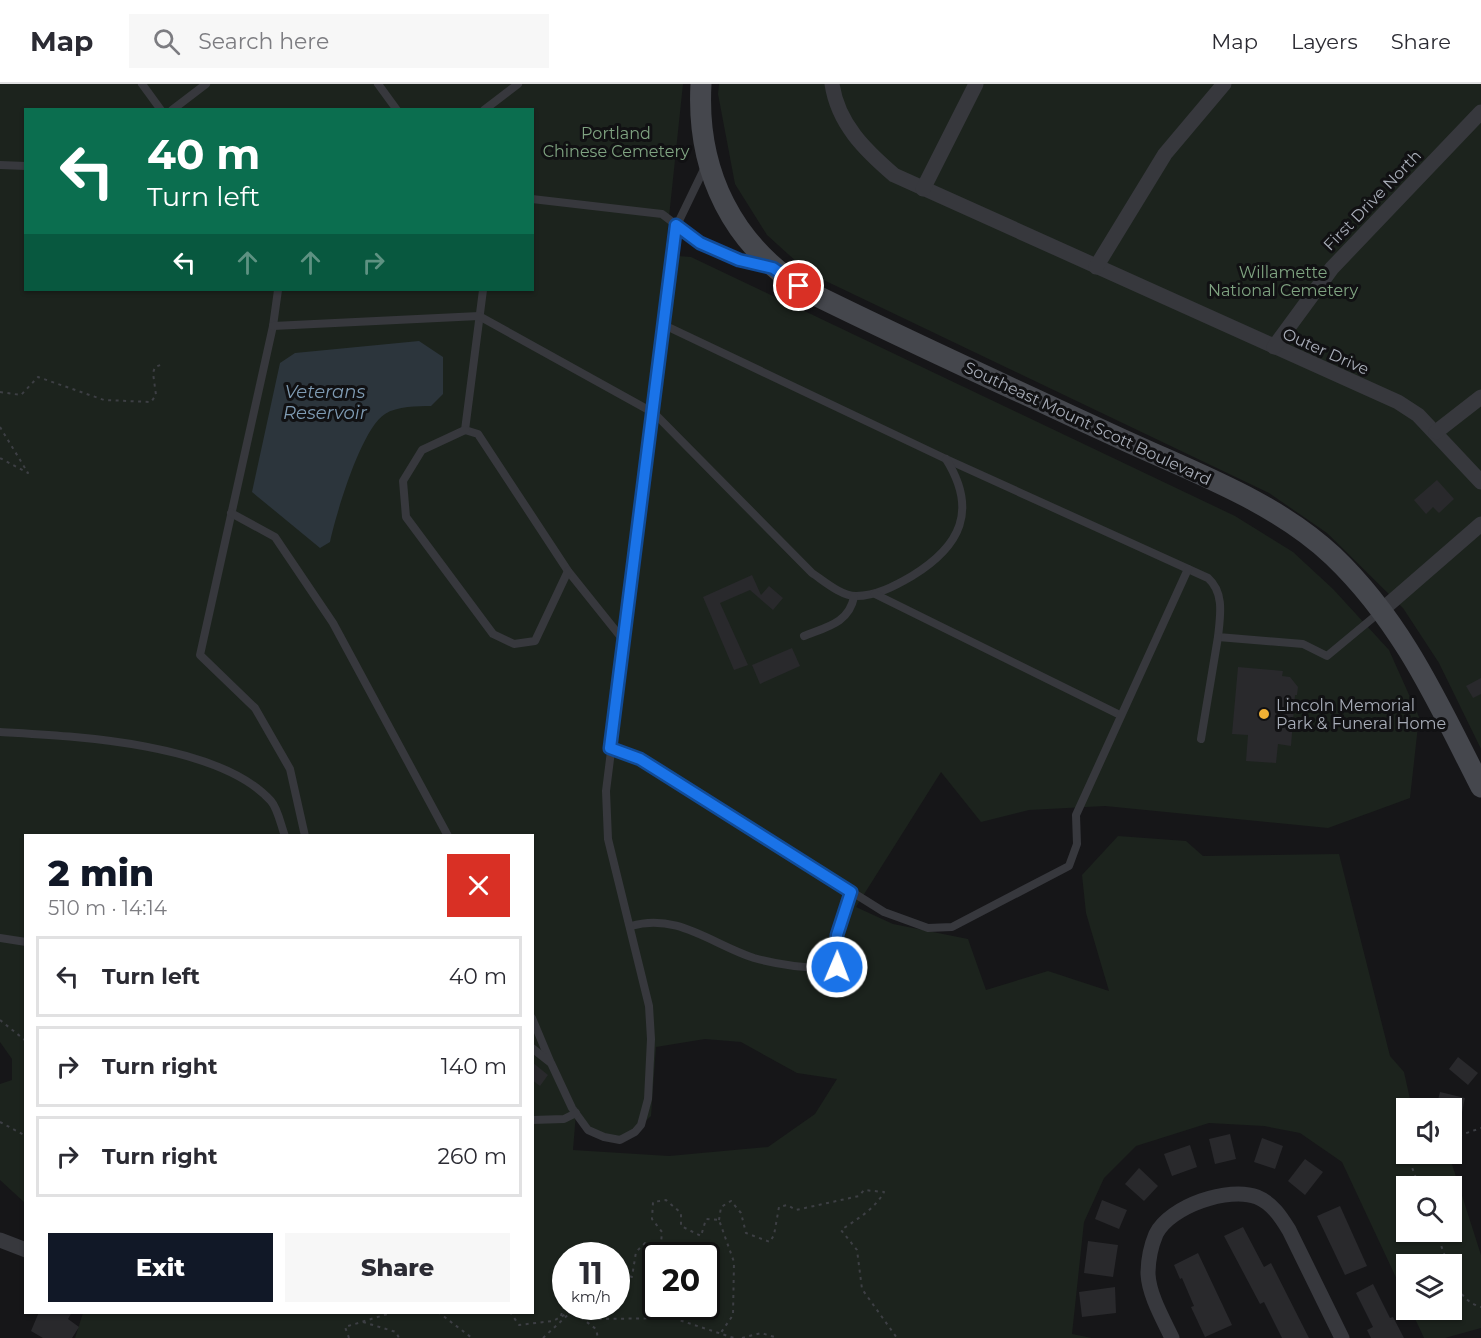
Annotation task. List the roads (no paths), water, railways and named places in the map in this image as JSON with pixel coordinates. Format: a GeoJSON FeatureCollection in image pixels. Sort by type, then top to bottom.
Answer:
{"type":"FeatureCollection","features":[{"type":"Feature","properties":{"kind":"main road","name":"Southeast Mount Scott Boulevard"},"geometry":{"type":"LineString","coordinates":[[701,84],[700,128],[707,164],[733,219],[773,268],[809,292],[1265,508],[1319,543],[1382,610],[1419,666],[1481,787]]}},
{"type":"Feature","properties":{"kind":"street","name":"Outer Drive"},"geometry":{"type":"LineString","coordinates":[[832,84],[841,114],[854,136],[894,175],[1398,402],[1418,415],[1436,432],[1481,482]]}},
{"type":"Feature","properties":{"kind":"street"},"geometry":{"type":"LineString","coordinates":[[924,189],[976,84]]}},
{"type":"Feature","properties":{"kind":"street"},"geometry":{"type":"LineString","coordinates":[[1096,267],[1165,154],[1224,84]]}},
{"type":"Feature","properties":{"kind":"street","name":"First Drive North"},"geometry":{"type":"LineString","coordinates":[[1274,347],[1332,268],[1481,112]]}},
{"type":"Feature","properties":{"kind":"street"},"geometry":{"type":"LineString","coordinates":[[1436,432],[1481,397]]}},
{"type":"Feature","properties":{"kind":"street"},"geometry":{"type":"LineString","coordinates":[[1382,610],[1481,524]]}},
{"type":"Feature","properties":{"kind":"street"},"geometry":{"type":"LineString","coordinates":[[1172,1338],[1149,1283],[1151,1250],[1157,1233],[1179,1212],[1216,1195],[1230,1194],[1257,1197],[1278,1214],[1289,1230],[1342,1338]]}},
{"type":"Feature","properties":{"kind":"street"},"geometry":{"type":"LineString","coordinates":[[0,1240],[24,1249]]}},
{"type":"Feature","properties":{"kind":"lane"},"geometry":{"type":"LineString","coordinates":[[142,84],[160,108]]}},
{"type":"Feature","properties":{"kind":"lane"},"geometry":{"type":"LineString","coordinates":[[175,108],[206,84]]}},
{"type":"Feature","properties":{"kind":"lane"},"geometry":{"type":"LineString","coordinates":[[378,84],[396,108]]}},
{"type":"Feature","properties":{"kind":"lane"},"geometry":{"type":"LineString","coordinates":[[487,108],[518,84]]}},
{"type":"Feature","properties":{"kind":"lane"},"geometry":{"type":"LineString","coordinates":[[534,1023],[576,1113],[588,1130],[604,1137],[620,1140],[635,1132],[646,1111],[651,1039],[649,1006],[608,839],[605,816],[610,748],[676,225],[707,164]]}},
{"type":"Feature","properties":{"kind":"lane"},"geometry":{"type":"LineString","coordinates":[[0,165],[24,166]]}},
{"type":"Feature","properties":{"kind":"lane"},"geometry":{"type":"LineString","coordinates":[[534,200],[662,214],[710,247],[739,260],[773,268]]}},
{"type":"Feature","properties":{"kind":"lane"},"geometry":{"type":"LineString","coordinates":[[278,291],[273,326],[200,655],[255,708],[290,769],[305,834]]}},
{"type":"Feature","properties":{"kind":"lane"},"geometry":{"type":"LineString","coordinates":[[465,430],[483,291]]}},
{"type":"Feature","properties":{"kind":"lane"},"geometry":{"type":"LineString","coordinates":[[273,326],[479,316],[654,413],[812,573],[833,588],[854,597],[875,594],[899,584],[928,566],[952,541],[961,519],[963,495],[959,480],[946,459]]}},
{"type":"Feature","properties":{"kind":"lane"},"geometry":{"type":"LineString","coordinates":[[664,324],[946,459],[1208,578],[1215,584],[1220,605],[1218,637],[1201,739]]}},
{"type":"Feature","properties":{"kind":"lane"},"geometry":{"type":"LineString","coordinates":[[568,571],[536,641],[514,644],[493,634],[406,517],[402,481],[422,450],[465,430],[478,434],[568,571],[624,640]]}},
{"type":"Feature","properties":{"kind":"lane"},"geometry":{"type":"LineString","coordinates":[[231,513],[275,537],[301,575],[333,623],[447,834]]}},
{"type":"Feature","properties":{"kind":"lane"},"geometry":{"type":"LineString","coordinates":[[610,748],[640,759],[884,912],[928,928],[952,927],[1069,866],[1077,844],[1076,815],[1188,569]]}},
{"type":"Feature","properties":{"kind":"lane"},"geometry":{"type":"LineString","coordinates":[[875,594],[1120,715]]}},
{"type":"Feature","properties":{"kind":"lane"},"geometry":{"type":"LineString","coordinates":[[804,636],[844,618],[851,610],[854,597]]}},
{"type":"Feature","properties":{"kind":"lane"},"geometry":{"type":"LineString","coordinates":[[1218,637],[1304,644],[1327,656],[1382,610]]}},
{"type":"Feature","properties":{"kind":"lane"},"geometry":{"type":"LineString","coordinates":[[0,732],[150,746],[229,770],[272,802],[284,834]]}},
{"type":"Feature","properties":{"kind":"lane"},"geometry":{"type":"LineString","coordinates":[[631,926],[644,922],[666,923],[694,931],[753,957],[814,969],[837,967],[837,935],[851,892]]}},
{"type":"Feature","properties":{"kind":"lane"},"geometry":{"type":"LineString","coordinates":[[0,938],[24,942]]}},
{"type":"Feature","properties":{"kind":"lane"},"geometry":{"type":"LineString","coordinates":[[534,1050],[551,1063]]}},
{"type":"Feature","properties":{"kind":"lane"},"geometry":{"type":"LineString","coordinates":[[534,1120],[564,1119],[576,1113]]}},
{"type":"Feature","properties":{"kind":"water","name":"Veterans Reservoir"},"geometry":{"type":"Polygon","coordinates":[[[419,341],[443,357],[443,394],[431,406],[395,409],[385,414],[376,423],[367,436],[351,473],[330,542],[320,548],[252,492],[280,363],[295,353],[419,341]]]}},
{"type":"Feature","properties":{"kind":"place","name":"Lincoln Memorial Park & Funeral Home"},"geometry":{"type":"Point","coordinates":[1264,714]}},
{"type":"Feature","properties":{"kind":"park label","name":"Portland Chinese Cemetery"},"geometry":{"type":"Point","coordinates":[616,142]}},
{"type":"Feature","properties":{"kind":"park label","name":"Willamette National Cemetery"},"geometry":{"type":"Point","coordinates":[1283,281]}}]}
